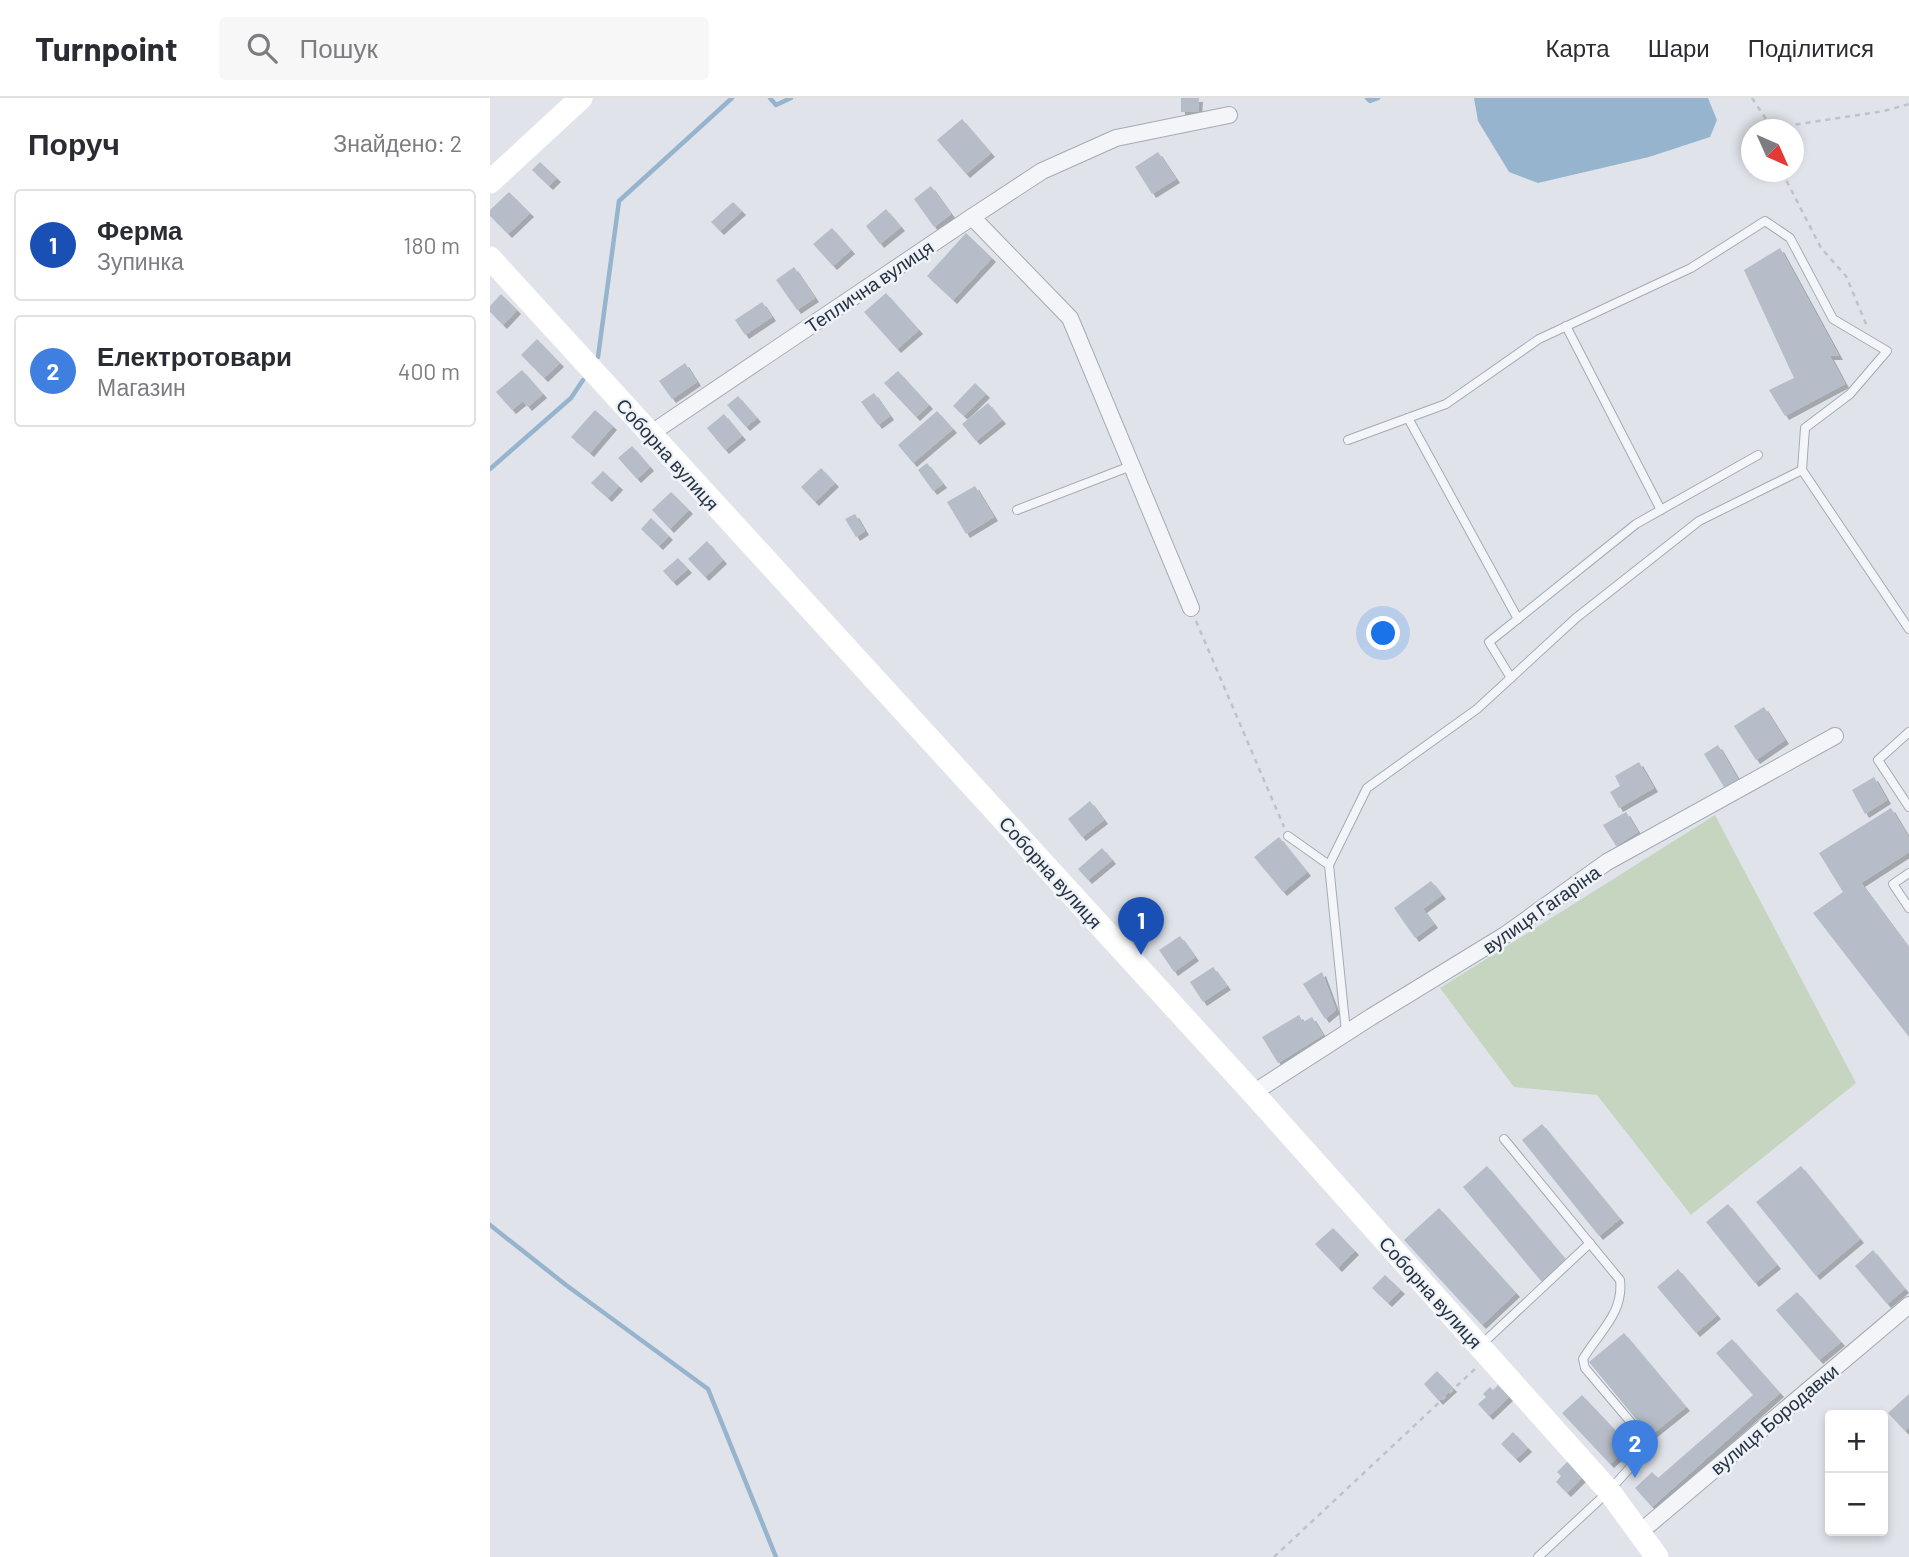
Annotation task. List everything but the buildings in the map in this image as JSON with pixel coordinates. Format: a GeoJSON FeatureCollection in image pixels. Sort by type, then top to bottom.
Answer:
{"type":"FeatureCollection","features":[{"type":"Feature","properties":{"kind":"main road"},"geometry":{"type":"LineString","coordinates":[[490,182],[581,98]]}},
{"type":"Feature","properties":{"kind":"main road","name":"Соборна вулиця"},"geometry":{"type":"LineString","coordinates":[[490,258],[1253,1093],[1609,1492],[1647,1546]]}},
{"type":"Feature","properties":{"kind":"street","name":"Теплична вулиця"},"geometry":{"type":"LineString","coordinates":[[650,434],[1042,171],[1116,138],[1229,115]]}},
{"type":"Feature","properties":{"kind":"street"},"geometry":{"type":"LineString","coordinates":[[972,217],[1070,318],[1191,608]]}},
{"type":"Feature","properties":{"kind":"street","name":"вулиця Гагаріна"},"geometry":{"type":"LineString","coordinates":[[1253,1093],[1506,935],[1607,862],[1835,736]]}},
{"type":"Feature","properties":{"kind":"street","name":"вулиця Бородавки"},"geometry":{"type":"LineString","coordinates":[[1647,1546],[1909,1305]]}},
{"type":"Feature","properties":{"kind":"lane"},"geometry":{"type":"LineString","coordinates":[[1348,440],[1446,404],[1539,339],[1690,268],[1765,220],[1790,239],[1833,319],[1887,351],[1850,394],[1805,428],[1802,470],[1909,629]]}},
{"type":"Feature","properties":{"kind":"lane"},"geometry":{"type":"LineString","coordinates":[[1566,326],[1661,510]]}},
{"type":"Feature","properties":{"kind":"lane"},"geometry":{"type":"LineString","coordinates":[[1408,418],[1518,619]]}},
{"type":"Feature","properties":{"kind":"lane"},"geometry":{"type":"LineString","coordinates":[[1511,678],[1489,642],[1636,524],[1758,455]]}},
{"type":"Feature","properties":{"kind":"lane"},"geometry":{"type":"LineString","coordinates":[[1017,510],[1131,466]]}},
{"type":"Feature","properties":{"kind":"lane"},"geometry":{"type":"LineString","coordinates":[[1346,1033],[1329,865],[1367,788],[1477,709],[1576,618],[1699,521],[1802,470]]}},
{"type":"Feature","properties":{"kind":"lane"},"geometry":{"type":"LineString","coordinates":[[1909,732],[1878,760],[1909,807]]}},
{"type":"Feature","properties":{"kind":"lane"},"geometry":{"type":"LineString","coordinates":[[1288,836],[1329,865]]}},
{"type":"Feature","properties":{"kind":"lane"},"geometry":{"type":"LineString","coordinates":[[1909,873],[1893,884],[1909,908]]}},
{"type":"Feature","properties":{"kind":"lane"},"geometry":{"type":"LineString","coordinates":[[1504,1139],[1620,1280],[1618,1308],[1583,1359],[1585,1368],[1645,1439],[1644,1452],[1609,1492],[1538,1557]]}},
{"type":"Feature","properties":{"kind":"lane"},"geometry":{"type":"LineString","coordinates":[[1484,1351],[1590,1243]]}},
{"type":"Feature","properties":{"kind":"path"},"geometry":{"type":"LineString","coordinates":[[1752,98],[1766,119]]}},
{"type":"Feature","properties":{"kind":"path"},"geometry":{"type":"LineString","coordinates":[[1804,124],[1884,111],[1909,104]]}},
{"type":"Feature","properties":{"kind":"path"},"geometry":{"type":"LineString","coordinates":[[1787,182],[1821,248],[1846,276],[1873,342]]}},
{"type":"Feature","properties":{"kind":"path"},"geometry":{"type":"LineString","coordinates":[[1191,608],[1288,836]]}},
{"type":"Feature","properties":{"kind":"path"},"geometry":{"type":"LineString","coordinates":[[1274,1557],[1484,1351]]}},
{"type":"Feature","properties":{"kind":"green space"},"geometry":{"type":"Polygon","coordinates":[[[1715,815],[1856,1083],[1691,1215],[1597,1095],[1514,1087],[1440,988],[1715,815]]]}},
{"type":"Feature","properties":{"kind":"water"},"geometry":{"type":"Polygon","coordinates":[[[1474,98],[1708,98],[1717,120],[1710,137],[1649,157],[1538,183],[1509,172],[1478,121],[1474,98]]]}},
{"type":"Feature","properties":{"kind":"waterway"},"geometry":{"type":"LineString","coordinates":[[598,357],[619,201],[732,98]]}},
{"type":"Feature","properties":{"kind":"waterway"},"geometry":{"type":"LineString","coordinates":[[770,98],[776,105],[791,98]]}},
{"type":"Feature","properties":{"kind":"waterway"},"geometry":{"type":"LineString","coordinates":[[1367,98],[1370,101],[1378,98]]}},
{"type":"Feature","properties":{"kind":"waterway"},"geometry":{"type":"LineString","coordinates":[[490,469],[571,398],[583,380]]}},
{"type":"Feature","properties":{"kind":"waterway"},"geometry":{"type":"LineString","coordinates":[[490,1225],[566,1285],[708,1389],[776,1557]]}},
{"type":"Feature","properties":{"kind":"place","name":"Ферма"},"geometry":{"type":"Point","coordinates":[1141,955]}},
{"type":"Feature","properties":{"kind":"place","name":"Електротовари"},"geometry":{"type":"Point","coordinates":[1635,1478]}}]}
